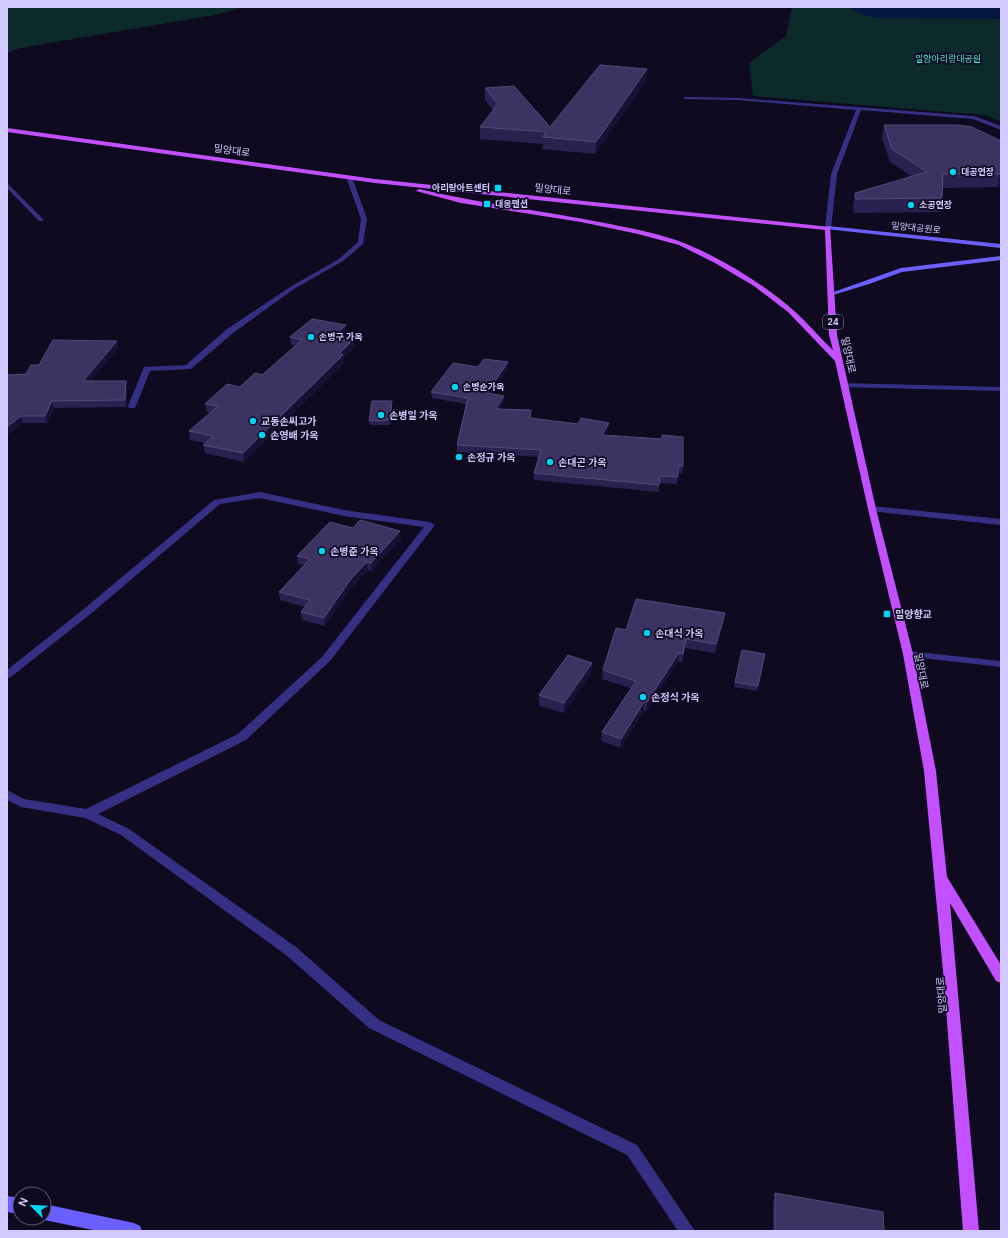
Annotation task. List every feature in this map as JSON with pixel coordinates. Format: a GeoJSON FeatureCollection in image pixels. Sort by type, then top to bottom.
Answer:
{"type":"FeatureCollection","features":[{"type":"Feature","properties":{"kind":"main road","name":"밀양대로"},"geometry":{"type":"LineString","coordinates":[[7,130],[374,181],[828,228],[833,336],[872,509],[908,654],[930,771],[971,1231]]}},
{"type":"Feature","properties":{"kind":"main road"},"geometry":{"type":"LineString","coordinates":[[374,181],[461,201],[581,220],[639,232],[681,244],[717,262],[756,285],[790,311],[838,360]]}},
{"type":"Feature","properties":{"kind":"main road","name":"밀양대공원로"},"geometry":{"type":"LineString","coordinates":[[828,228],[1001,246]]}},
{"type":"Feature","properties":{"kind":"main road"},"geometry":{"type":"LineString","coordinates":[[831,294],[867,283],[901,270],[1001,258]]}},
{"type":"Feature","properties":{"kind":"main road"},"geometry":{"type":"LineString","coordinates":[[940,878],[1001,977]]}},
{"type":"Feature","properties":{"kind":"main road"},"geometry":{"type":"LineString","coordinates":[[52,1214],[134,1231]]}},
{"type":"Feature","properties":{"kind":"street"},"geometry":{"type":"LineString","coordinates":[[686,98],[738,99],[974,118],[1001,128]]}},
{"type":"Feature","properties":{"kind":"street"},"geometry":{"type":"LineString","coordinates":[[828,228],[834,174],[860,109]]}},
{"type":"Feature","properties":{"kind":"street"},"geometry":{"type":"LineString","coordinates":[[132,406],[147,369],[188,367],[230,331],[292,288],[341,260],[361,243],[364,219],[349,177]]}},
{"type":"Feature","properties":{"kind":"street"},"geometry":{"type":"LineString","coordinates":[[7,185],[41,220]]}},
{"type":"Feature","properties":{"kind":"street"},"geometry":{"type":"LineString","coordinates":[[844,384],[1001,389]]}},
{"type":"Feature","properties":{"kind":"street"},"geometry":{"type":"LineString","coordinates":[[7,675],[88,610],[217,502],[260,495],[344,513],[430,525],[326,659],[242,737],[87,814]]}},
{"type":"Feature","properties":{"kind":"street"},"geometry":{"type":"LineString","coordinates":[[872,509],[1001,522]]}},
{"type":"Feature","properties":{"kind":"street"},"geometry":{"type":"LineString","coordinates":[[908,654],[1001,664]]}},
{"type":"Feature","properties":{"kind":"street"},"geometry":{"type":"LineString","coordinates":[[7,794],[21,803],[87,814],[125,832],[290,951],[374,1024],[632,1150],[687,1231]]}},
{"type":"Feature","properties":{"kind":"green space"},"geometry":{"type":"Polygon","coordinates":[[[7,7],[245,7],[215,15],[20,48],[7,53],[7,7]]]}},
{"type":"Feature","properties":{"kind":"green space","name":"밀양아리랑대공원"},"geometry":{"type":"Polygon","coordinates":[[[792,7],[1001,7],[1001,121],[984,115],[753,96],[749,63],[786,36],[792,7]]]}},
{"type":"Feature","properties":{"kind":"water"},"geometry":{"type":"Polygon","coordinates":[[[849,7],[1001,7],[1001,19],[877,18],[858,13],[849,7]]]}},
{"type":"Feature","properties":{"kind":"building"},"geometry":{"type":"Polygon","coordinates":[[[600,65],[647,69],[596,142],[543,137],[546,132],[480,127],[498,104],[485,88],[514,86],[550,127],[600,65]]]}},
{"type":"Feature","properties":{"kind":"building"},"geometry":{"type":"Polygon","coordinates":[[[884,125],[958,125],[972,127],[1001,141],[1001,174],[943,174],[942,198],[856,199],[855,193],[927,172],[892,149],[884,125]]]}},
{"type":"Feature","properties":{"kind":"building"},"geometry":{"type":"Polygon","coordinates":[[[312,319],[346,325],[334,336],[354,339],[339,354],[343,355],[243,453],[203,445],[213,436],[189,431],[218,406],[205,404],[227,384],[240,387],[255,373],[262,375],[302,340],[290,337],[312,319]]]}},
{"type":"Feature","properties":{"kind":"building"},"geometry":{"type":"Polygon","coordinates":[[[53,340],[117,341],[83,381],[126,381],[125,400],[52,401],[45,416],[21,416],[7,427],[7,375],[26,374],[31,365],[39,365],[53,340]]]}},
{"type":"Feature","properties":{"kind":"building"},"geometry":{"type":"Polygon","coordinates":[[[484,359],[508,362],[487,393],[504,396],[496,409],[531,410],[530,418],[578,424],[581,418],[609,423],[602,435],[662,439],[662,435],[683,437],[683,466],[678,466],[678,477],[660,476],[659,485],[534,473],[541,450],[457,445],[468,398],[431,392],[453,363],[478,367],[484,359]]]}},
{"type":"Feature","properties":{"kind":"building","name":"손병일 가옥"},"geometry":{"type":"Polygon","coordinates":[[[372,401],[392,401],[390,420],[369,421],[372,401]]]}},
{"type":"Feature","properties":{"kind":"building"},"geometry":{"type":"Polygon","coordinates":[[[360,520],[400,531],[371,563],[367,562],[350,580],[324,618],[301,612],[310,600],[279,592],[310,559],[297,556],[330,522],[353,528],[360,520]]]}},
{"type":"Feature","properties":{"kind":"building"},"geometry":{"type":"Polygon","coordinates":[[[636,599],[725,613],[716,644],[686,639],[683,654],[679,653],[647,702],[644,702],[621,739],[602,732],[636,681],[603,670],[616,628],[626,630],[636,599]]]}},
{"type":"Feature","properties":{"kind":"building"},"geometry":{"type":"Polygon","coordinates":[[[742,650],[765,654],[758,686],[735,682],[742,650]]]}},
{"type":"Feature","properties":{"kind":"building"},"geometry":{"type":"Polygon","coordinates":[[[568,655],[592,663],[564,703],[539,695],[568,655]]]}},
{"type":"Feature","properties":{"kind":"building"},"geometry":{"type":"Polygon","coordinates":[[[775,1193],[883,1212],[884,1231],[775,1231],[775,1193]]]}},
{"type":"Feature","properties":{"kind":"place","name":"대공연장"},"geometry":{"type":"Point","coordinates":[953,172]}},
{"type":"Feature","properties":{"kind":"place","name":"아리랑아트센터"},"geometry":{"type":"Point","coordinates":[498,188]}},
{"type":"Feature","properties":{"kind":"place","name":"대웅맨션"},"geometry":{"type":"Point","coordinates":[487,204]}},
{"type":"Feature","properties":{"kind":"place","name":"소공연장"},"geometry":{"type":"Point","coordinates":[911,205]}},
{"type":"Feature","properties":{"kind":"place","name":"손병구 가옥"},"geometry":{"type":"Point","coordinates":[311,337]}},
{"type":"Feature","properties":{"kind":"place","name":"손병순가옥"},"geometry":{"type":"Point","coordinates":[455,387]}},
{"type":"Feature","properties":{"kind":"place","name":"손병일 가옥"},"geometry":{"type":"Point","coordinates":[381,415]}},
{"type":"Feature","properties":{"kind":"place","name":"교동손씨고가"},"geometry":{"type":"Point","coordinates":[253,421]}},
{"type":"Feature","properties":{"kind":"place","name":"손영배 가옥"},"geometry":{"type":"Point","coordinates":[262,435]}},
{"type":"Feature","properties":{"kind":"place","name":"손정규 가옥"},"geometry":{"type":"Point","coordinates":[459,457]}},
{"type":"Feature","properties":{"kind":"place","name":"손대곤 가옥"},"geometry":{"type":"Point","coordinates":[550,462]}},
{"type":"Feature","properties":{"kind":"place","name":"손병준 가옥"},"geometry":{"type":"Point","coordinates":[322,551]}},
{"type":"Feature","properties":{"kind":"place","name":"밀양향교"},"geometry":{"type":"Point","coordinates":[887,614]}},
{"type":"Feature","properties":{"kind":"place","name":"손대식 가옥"},"geometry":{"type":"Point","coordinates":[647,633]}},
{"type":"Feature","properties":{"kind":"place","name":"손정식 가옥"},"geometry":{"type":"Point","coordinates":[643,697]}}]}
